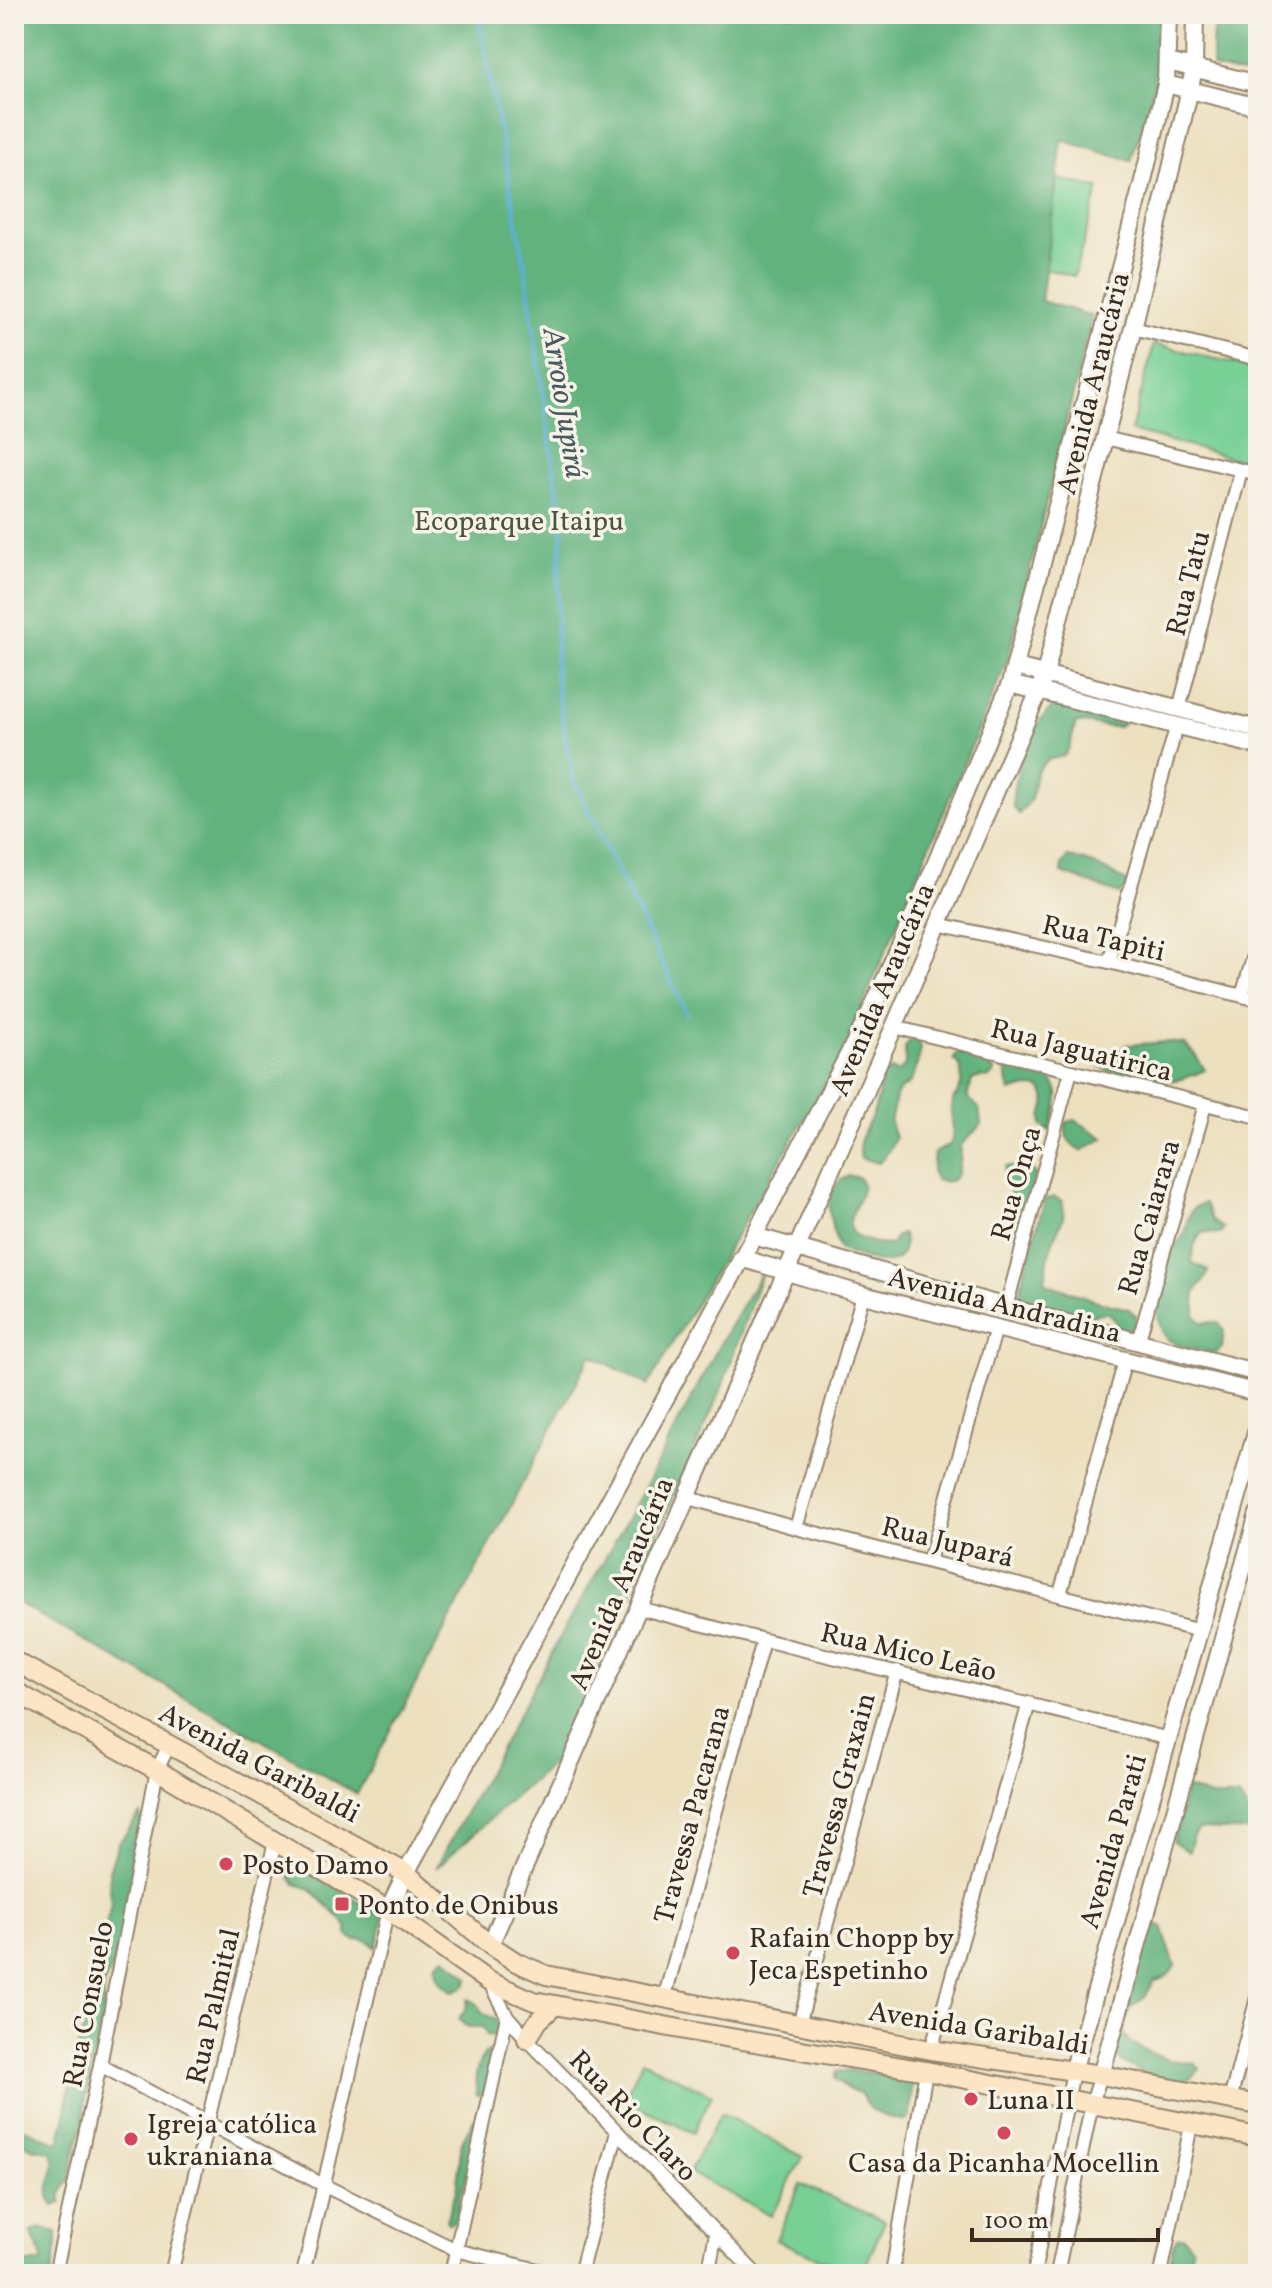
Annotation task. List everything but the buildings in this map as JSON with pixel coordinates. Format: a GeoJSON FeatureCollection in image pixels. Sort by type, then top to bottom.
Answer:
{"type":"FeatureCollection","features":[{"type":"Feature","properties":{"kind":"main road","name":"Avenida Garibaldi"},"geometry":{"type":"LineString","coordinates":[[14,1661],[406,1873],[490,1945],[516,1962],[546,1975],[931,2050],[1101,2075],[1258,2105]]}},
{"type":"Feature","properties":{"kind":"main road","name":"Avenida Garibaldi"},"geometry":{"type":"LineString","coordinates":[[14,1691],[157,1770],[388,1910],[488,1981],[516,1994],[554,2006],[926,2071],[1258,2137]]}},
{"type":"Feature","properties":{"kind":"main road"},"geometry":{"type":"LineString","coordinates":[[462,1963],[475,1959],[490,1945]]}},
{"type":"Feature","properties":{"kind":"main road"},"geometry":{"type":"LineString","coordinates":[[527,2039],[538,2021],[554,2006]]}},
{"type":"Feature","properties":{"kind":"street","name":"Avenida Araucária"},"geometry":{"type":"LineString","coordinates":[[388,1910],[754,1236],[869,1015],[1010,684],[1166,84],[1168,14]]}},
{"type":"Feature","properties":{"kind":"street","name":"Avenida Araucária"},"geometry":{"type":"LineString","coordinates":[[490,1945],[1039,691],[1133,328],[1190,89],[1194,67],[1195,14]]}},
{"type":"Feature","properties":{"kind":"street"},"geometry":{"type":"LineString","coordinates":[[1168,62],[1258,84]]}},
{"type":"Feature","properties":{"kind":"street"},"geometry":{"type":"LineString","coordinates":[[1166,84],[1258,107]]}},
{"type":"Feature","properties":{"kind":"street"},"geometry":{"type":"LineString","coordinates":[[1133,328],[1258,359]]}},
{"type":"Feature","properties":{"kind":"street"},"geometry":{"type":"LineString","coordinates":[[1105,438],[1258,474]]}},
{"type":"Feature","properties":{"kind":"street","name":"Rua Tatu"},"geometry":{"type":"LineString","coordinates":[[1109,962],[1178,717],[1241,470]]}},
{"type":"Feature","properties":{"kind":"street"},"geometry":{"type":"LineString","coordinates":[[1016,667],[1178,717],[1258,746]]}},
{"type":"Feature","properties":{"kind":"street"},"geometry":{"type":"LineString","coordinates":[[1010,684],[1178,717],[1258,729]]}},
{"type":"Feature","properties":{"kind":"street","name":"Rua Tapiti"},"geometry":{"type":"LineString","coordinates":[[938,924],[1109,962],[1258,1000]]}},
{"type":"Feature","properties":{"kind":"street"},"geometry":{"type":"LineString","coordinates":[[1242,996],[1258,941]]}},
{"type":"Feature","properties":{"kind":"street","name":"Rua Jaguatirica"},"geometry":{"type":"LineString","coordinates":[[894,1027],[1258,1117]]}},
{"type":"Feature","properties":{"kind":"street","name":"Rua Onça"},"geometry":{"type":"LineString","coordinates":[[1006,1307],[1071,1071]]}},
{"type":"Feature","properties":{"kind":"street","name":"Rua Caiarara"},"geometry":{"type":"LineString","coordinates":[[1138,1343],[1205,1105]]}},
{"type":"Feature","properties":{"kind":"street","name":"Avenida Andradina"},"geometry":{"type":"LineString","coordinates":[[754,1236],[1138,1343],[1258,1373]]}},
{"type":"Feature","properties":{"kind":"street","name":"Avenida Andradina"},"geometry":{"type":"LineString","coordinates":[[741,1258],[863,1295],[1258,1393]]}},
{"type":"Feature","properties":{"kind":"street"},"geometry":{"type":"LineString","coordinates":[[796,1528],[863,1295]]}},
{"type":"Feature","properties":{"kind":"street"},"geometry":{"type":"LineString","coordinates":[[929,1561],[996,1328]]}},
{"type":"Feature","properties":{"kind":"street"},"geometry":{"type":"LineString","coordinates":[[1060,1594],[1125,1361]]}},
{"type":"Feature","properties":{"kind":"street","name":"Avenida Parati"},"geometry":{"type":"LineString","coordinates":[[1034,2274],[1073,2071],[1258,1426]]}},
{"type":"Feature","properties":{"kind":"street","name":"Rua Jupará"},"geometry":{"type":"LineString","coordinates":[[685,1497],[1200,1631]]}},
{"type":"Feature","properties":{"kind":"street","name":"Avenida Parati"},"geometry":{"type":"LineString","coordinates":[[1057,2274],[1092,2103],[1258,1514]]}},
{"type":"Feature","properties":{"kind":"street","name":"Rua Mico Leão"},"geometry":{"type":"LineString","coordinates":[[639,1608],[1169,1739]]}},
{"type":"Feature","properties":{"kind":"street","name":"Travessa Pacarana"},"geometry":{"type":"LineString","coordinates":[[664,1999],[763,1641]]}},
{"type":"Feature","properties":{"kind":"street","name":"Travessa Graxain"},"geometry":{"type":"LineString","coordinates":[[799,2024],[897,1671]]}},
{"type":"Feature","properties":{"kind":"street"},"geometry":{"type":"LineString","coordinates":[[931,2050],[1029,1703]]}},
{"type":"Feature","properties":{"kind":"street","name":"Rua Consuelo"},"geometry":{"type":"LineString","coordinates":[[55,2274],[100,2065],[157,1770],[169,1745]]}},
{"type":"Feature","properties":{"kind":"street","name":"Rua Palmital"},"geometry":{"type":"LineString","coordinates":[[171,2274],[275,1842]]}},
{"type":"Feature","properties":{"kind":"street"},"geometry":{"type":"LineString","coordinates":[[303,2274],[388,1910]]}},
{"type":"Feature","properties":{"kind":"street","name":"Rua Rio Claro"},"geometry":{"type":"LineString","coordinates":[[488,1981],[507,2016],[527,2039],[756,2274]]}},
{"type":"Feature","properties":{"kind":"street"},"geometry":{"type":"LineString","coordinates":[[1230,2100],[1258,1994]]}},
{"type":"Feature","properties":{"kind":"street"},"geometry":{"type":"LineString","coordinates":[[451,2274],[507,2016]]}},
{"type":"Feature","properties":{"kind":"street"},"geometry":{"type":"LineString","coordinates":[[100,2065],[323,2185],[456,2250],[555,2274]]}},
{"type":"Feature","properties":{"kind":"street"},"geometry":{"type":"LineString","coordinates":[[892,2274],[926,2071]]}},
{"type":"Feature","properties":{"kind":"street"},"geometry":{"type":"LineString","coordinates":[[1161,2274],[1191,2125]]}},
{"type":"Feature","properties":{"kind":"street"},"geometry":{"type":"LineString","coordinates":[[580,2274],[617,2132]]}},
{"type":"Feature","properties":{"kind":"street"},"geometry":{"type":"LineString","coordinates":[[708,2274],[716,2234]]}},
{"type":"Feature","properties":{"kind":"green space","name":"Ecoparque Itaipu"},"geometry":{"type":"Polygon","coordinates":[[[14,14],[1159,14],[1159,71],[1131,161],[1062,140],[1041,301],[1092,316],[1008,659],[842,1055],[648,1385],[591,1355],[357,1794],[14,1601],[14,14]]]}},
{"type":"Feature","properties":{"kind":"green space"},"geometry":{"type":"Polygon","coordinates":[[[1221,14],[1255,14],[1257,55],[1251,76],[1212,67],[1213,32],[1221,14]]]}},
{"type":"Feature","properties":{"kind":"green space"},"geometry":{"type":"Polygon","coordinates":[[[1053,178],[1099,188],[1074,276],[1029,265],[1053,178]]]}},
{"type":"Feature","properties":{"kind":"green space"},"geometry":{"type":"Polygon","coordinates":[[[1154,344],[1258,369],[1258,465],[1131,431],[1154,344]]]}},
{"type":"Feature","properties":{"kind":"green space"},"geometry":{"type":"Polygon","coordinates":[[[1056,705],[1100,712],[1125,721],[1119,727],[1076,723],[1064,756],[1047,760],[1036,773],[1031,799],[1019,814],[1013,807],[1013,795],[1019,767],[1031,736],[1047,712],[1056,705]]]}},
{"type":"Feature","properties":{"kind":"green space"},"geometry":{"type":"Polygon","coordinates":[[[1068,857],[1090,863],[1127,882],[1126,889],[1119,894],[1062,873],[1062,864],[1068,857]]]}},
{"type":"Feature","properties":{"kind":"green space"},"geometry":{"type":"Polygon","coordinates":[[[910,1040],[919,1041],[921,1050],[914,1075],[896,1096],[890,1122],[895,1138],[879,1163],[861,1158],[861,1139],[876,1106],[883,1074],[891,1070],[899,1072],[905,1065],[905,1048],[910,1040]]]}},
{"type":"Feature","properties":{"kind":"green space"},"geometry":{"type":"Polygon","coordinates":[[[1185,1044],[1205,1070],[1169,1081],[1140,1072],[1109,1071],[1091,1059],[1114,1053],[1127,1045],[1185,1044]]]}},
{"type":"Feature","properties":{"kind":"green space"},"geometry":{"type":"Polygon","coordinates":[[[958,1053],[984,1059],[995,1072],[989,1078],[972,1080],[967,1097],[979,1108],[981,1125],[961,1145],[960,1167],[956,1177],[945,1182],[936,1180],[932,1172],[934,1153],[951,1144],[952,1104],[962,1079],[960,1065],[953,1060],[958,1053]]]}},
{"type":"Feature","properties":{"kind":"green space"},"geometry":{"type":"Polygon","coordinates":[[[1012,1063],[1043,1074],[1055,1085],[1058,1099],[1050,1131],[1042,1126],[1045,1106],[1043,1092],[1034,1087],[1010,1092],[1004,1065],[1012,1063]]]}},
{"type":"Feature","properties":{"kind":"green space"},"geometry":{"type":"Polygon","coordinates":[[[1075,1120],[1104,1138],[1081,1151],[1070,1142],[1066,1132],[1066,1122],[1075,1120]]]}},
{"type":"Feature","properties":{"kind":"green space"},"geometry":{"type":"Polygon","coordinates":[[[1006,1166],[1032,1169],[1036,1176],[1022,1230],[1009,1219],[1010,1191],[1004,1176],[1006,1166]]]}},
{"type":"Feature","properties":{"kind":"green space"},"geometry":{"type":"Polygon","coordinates":[[[849,1176],[858,1177],[863,1184],[851,1216],[851,1230],[855,1236],[882,1244],[892,1244],[896,1236],[903,1234],[900,1257],[892,1261],[871,1261],[839,1249],[830,1219],[830,1198],[839,1182],[849,1176]]]}},
{"type":"Feature","properties":{"kind":"green space"},"geometry":{"type":"Polygon","coordinates":[[[1054,1197],[1062,1201],[1064,1213],[1051,1249],[1045,1283],[1129,1309],[1136,1316],[1136,1324],[1130,1335],[1117,1329],[1109,1313],[1099,1313],[1083,1320],[1020,1299],[1024,1272],[1045,1199],[1054,1197]]]}},
{"type":"Feature","properties":{"kind":"green space"},"geometry":{"type":"Polygon","coordinates":[[[1205,1203],[1213,1221],[1224,1228],[1220,1234],[1203,1232],[1194,1246],[1192,1263],[1208,1270],[1195,1294],[1195,1315],[1201,1322],[1219,1323],[1224,1331],[1222,1347],[1216,1353],[1191,1349],[1169,1340],[1159,1323],[1158,1311],[1162,1275],[1168,1256],[1183,1236],[1191,1212],[1205,1203]]]}},
{"type":"Feature","properties":{"kind":"green space"},"geometry":{"type":"Polygon","coordinates":[[[763,1270],[721,1390],[557,1759],[436,1868],[630,1515],[721,1342],[763,1270]]]}},
{"type":"Feature","properties":{"kind":"green space"},"geometry":{"type":"Polygon","coordinates":[[[1186,1788],[1211,1797],[1238,1797],[1255,1824],[1251,1831],[1199,1829],[1193,1835],[1189,1852],[1173,1841],[1186,1788]]]}},
{"type":"Feature","properties":{"kind":"green space"},"geometry":{"type":"Polygon","coordinates":[[[140,1814],[143,1829],[116,1962],[104,1985],[103,2016],[85,2102],[84,2123],[70,2178],[62,2193],[62,2202],[54,2206],[49,2185],[54,2158],[50,2151],[32,2148],[14,2137],[14,2125],[59,2142],[72,2069],[102,1955],[103,1935],[111,1906],[109,1871],[118,1844],[140,1814]]]}},
{"type":"Feature","properties":{"kind":"green space"},"geometry":{"type":"Polygon","coordinates":[[[285,1857],[384,1916],[376,1948],[366,1940],[354,1940],[347,1935],[347,1926],[311,1889],[295,1884],[278,1863],[285,1857]]]}},
{"type":"Feature","properties":{"kind":"green space"},"geometry":{"type":"Polygon","coordinates":[[[1155,1922],[1162,1927],[1175,1966],[1167,1976],[1154,1981],[1145,1997],[1130,2008],[1124,2034],[1129,2042],[1167,2060],[1194,2063],[1200,2069],[1187,2081],[1148,2074],[1115,2055],[1148,1928],[1155,1922]]]}},
{"type":"Feature","properties":{"kind":"green space"},"geometry":{"type":"Polygon","coordinates":[[[445,1957],[468,1977],[464,1987],[453,1992],[439,1981],[435,1965],[445,1957]]]}},
{"type":"Feature","properties":{"kind":"green space"},"geometry":{"type":"Polygon","coordinates":[[[468,1999],[500,2022],[499,2033],[487,2035],[483,2027],[469,2027],[461,2022],[459,2018],[465,2011],[468,1999]]]}},
{"type":"Feature","properties":{"kind":"green space"},"geometry":{"type":"Polygon","coordinates":[[[488,2051],[496,2051],[487,2088],[477,2095],[477,2071],[488,2051]]]}},
{"type":"Feature","properties":{"kind":"green space"},"geometry":{"type":"Polygon","coordinates":[[[642,2061],[712,2095],[693,2133],[624,2099],[642,2061]]]}},
{"type":"Feature","properties":{"kind":"green space"},"geometry":{"type":"Polygon","coordinates":[[[849,2070],[913,2078],[910,2116],[905,2121],[872,2110],[860,2093],[835,2079],[837,2072],[849,2070]]]}},
{"type":"Feature","properties":{"kind":"green space"},"geometry":{"type":"Polygon","coordinates":[[[721,2113],[803,2157],[771,2216],[689,2172],[721,2113]]]}},
{"type":"Feature","properties":{"kind":"green space"},"geometry":{"type":"Polygon","coordinates":[[[474,2119],[479,2124],[460,2194],[458,2216],[448,2223],[446,2220],[456,2191],[462,2141],[474,2119]]]}},
{"type":"Feature","properties":{"kind":"green space"},"geometry":{"type":"Polygon","coordinates":[[[800,2184],[885,2221],[862,2274],[776,2240],[800,2184]]]}},
{"type":"Feature","properties":{"kind":"green space"},"geometry":{"type":"Polygon","coordinates":[[[40,2228],[57,2232],[52,2274],[14,2274],[14,2263],[42,2263],[32,2232],[40,2228]]]}},
{"type":"Feature","properties":{"kind":"green space"},"geometry":{"type":"Polygon","coordinates":[[[1178,2237],[1184,2237],[1192,2247],[1188,2274],[1172,2274],[1172,2250],[1178,2237]]]}},
{"type":"Feature","properties":{"kind":"waterway","name":"Arroio Jupirá"},"geometry":{"type":"LineString","coordinates":[[480,14],[524,261],[563,531],[555,678],[573,779],[687,1014]]}},
{"type":"Feature","properties":{"kind":"place","name":"Posto Damo"},"geometry":{"type":"Point","coordinates":[226,1864]}},
{"type":"Feature","properties":{"kind":"place","name":"Ponto de Onibus"},"geometry":{"type":"Point","coordinates":[342,1904]}},
{"type":"Feature","properties":{"kind":"place","name":"Rafain Chopp by Jeca Espetinho"},"geometry":{"type":"Point","coordinates":[733,1953]}},
{"type":"Feature","properties":{"kind":"place","name":"Luna II"},"geometry":{"type":"Point","coordinates":[971,2099]}},
{"type":"Feature","properties":{"kind":"place","name":"Casa da Picanha Mocellin"},"geometry":{"type":"Point","coordinates":[1004,2133]}},
{"type":"Feature","properties":{"kind":"place","name":"Igreja católica ukraniana"},"geometry":{"type":"Point","coordinates":[131,2139]}}]}
